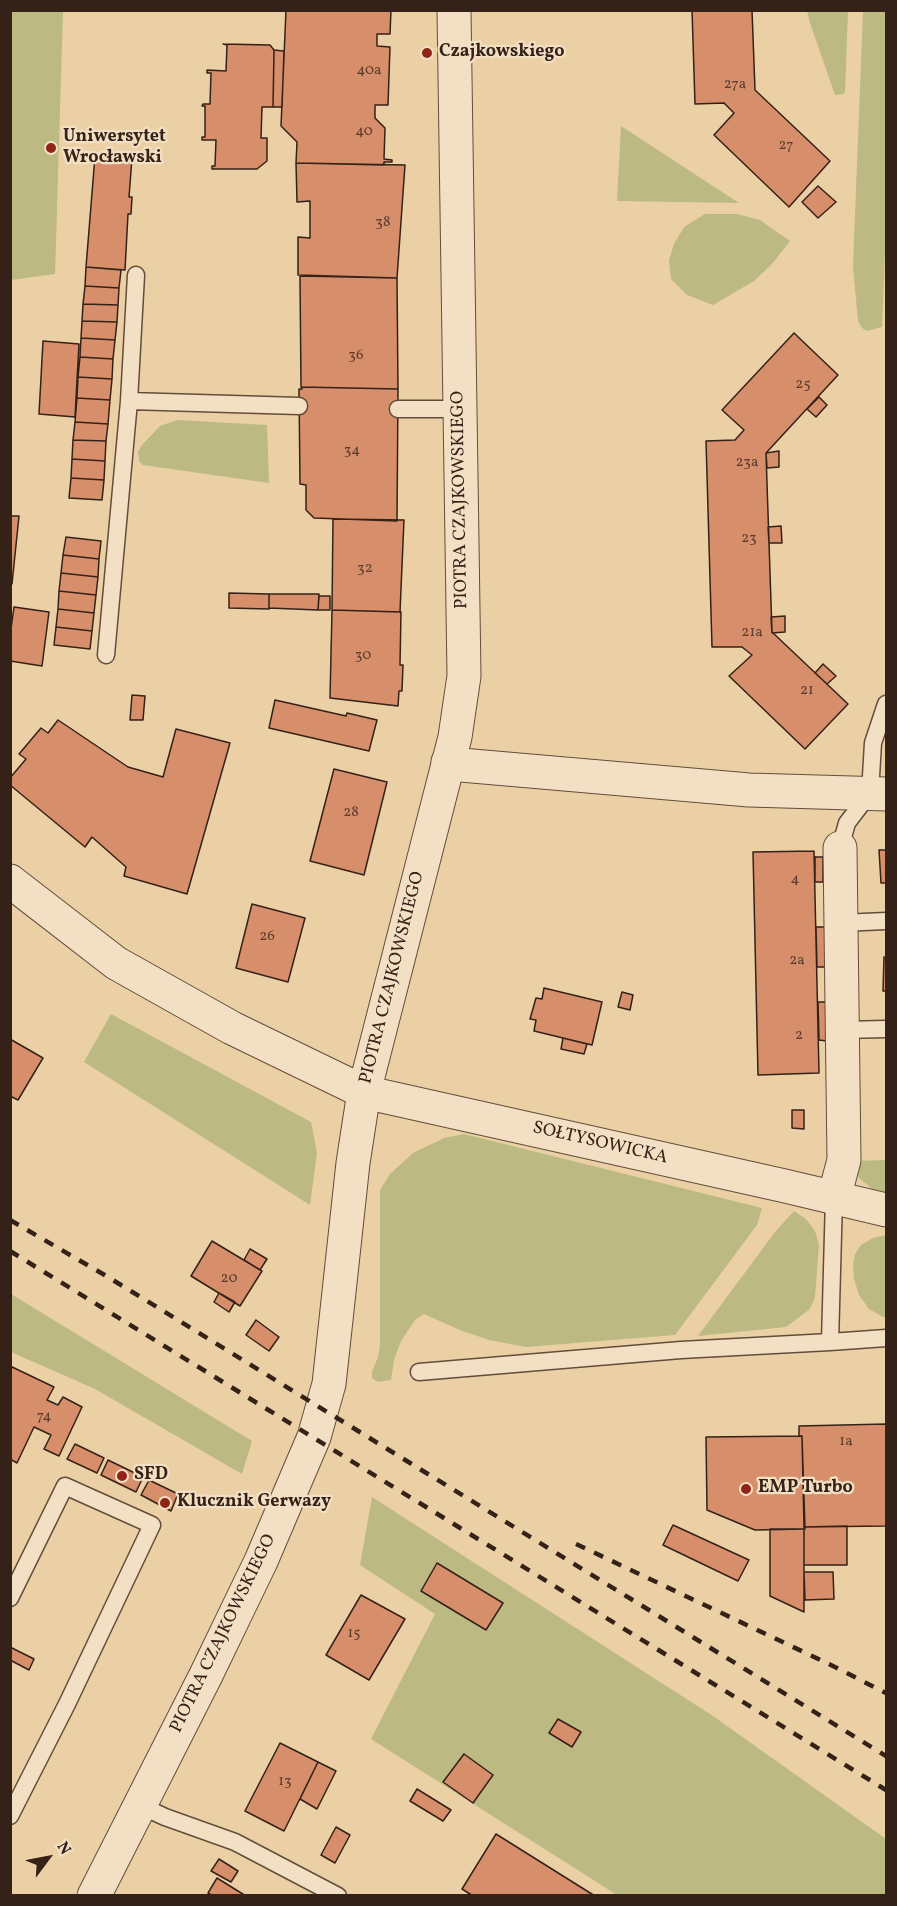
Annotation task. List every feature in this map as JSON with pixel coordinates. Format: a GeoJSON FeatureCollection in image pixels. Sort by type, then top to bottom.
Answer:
{"type":"FeatureCollection","features":[{"type":"Feature","properties":{"kind":"street","name":"PIOTRA CZAJKOWSKIEGO"},"geometry":{"type":"LineString","coordinates":[[94,1896],[261,1561],[314,1437],[329,1384],[353,1163],[364,1092],[454,738],[464,676],[454,10]]}},
{"type":"Feature","properties":{"kind":"street"},"geometry":{"type":"LineString","coordinates":[[448,762],[749,790],[878,793]]}},
{"type":"Feature","properties":{"kind":"street"},"geometry":{"type":"LineString","coordinates":[[834,1198],[844,1160],[840,848]]}},
{"type":"Feature","properties":{"kind":"street","name":"SOŁTYSOWICKA"},"geometry":{"type":"LineString","coordinates":[[10,881],[116,963],[232,1028],[364,1092],[886,1210]]}},
{"type":"Feature","properties":{"kind":"lane"},"geometry":{"type":"LineString","coordinates":[[106,654],[129,401],[136,275]]}},
{"type":"Feature","properties":{"kind":"lane"},"geometry":{"type":"LineString","coordinates":[[129,401],[299,406]]}},
{"type":"Feature","properties":{"kind":"lane"},"geometry":{"type":"LineString","coordinates":[[398,409],[460,409]]}},
{"type":"Feature","properties":{"kind":"lane"},"geometry":{"type":"LineString","coordinates":[[840,848],[848,823],[878,793],[873,743],[886,704]]}},
{"type":"Feature","properties":{"kind":"lane"},"geometry":{"type":"LineString","coordinates":[[841,923],[886,921]]}},
{"type":"Feature","properties":{"kind":"lane"},"geometry":{"type":"LineString","coordinates":[[842,1030],[886,1029]]}},
{"type":"Feature","properties":{"kind":"lane"},"geometry":{"type":"LineString","coordinates":[[830,1342],[834,1198]]}},
{"type":"Feature","properties":{"kind":"lane"},"geometry":{"type":"LineString","coordinates":[[419,1372],[681,1350],[886,1338]]}},
{"type":"Feature","properties":{"kind":"lane"},"geometry":{"type":"LineString","coordinates":[[10,1598],[65,1486],[152,1525],[68,1704],[10,1816]]}},
{"type":"Feature","properties":{"kind":"lane"},"geometry":{"type":"LineString","coordinates":[[139,1805],[165,1817],[235,1842],[338,1896]]}},
{"type":"Feature","properties":{"kind":"shaded area"},"geometry":{"type":"Polygon","coordinates":[[[10,11],[63,11],[55,274],[11,280],[10,11]]]}},
{"type":"Feature","properties":{"kind":"shaded area"},"geometry":{"type":"Polygon","coordinates":[[[807,11],[848,11],[845,92],[843,94],[835,95],[807,11]]]}},
{"type":"Feature","properties":{"kind":"shaded area"},"geometry":{"type":"Polygon","coordinates":[[[863,11],[886,11],[886,229],[882,327],[867,331],[858,321],[853,266],[863,11]]]}},
{"type":"Feature","properties":{"kind":"shaded area"},"geometry":{"type":"Polygon","coordinates":[[[621,126],[739,203],[617,201],[621,126]]]}},
{"type":"Feature","properties":{"kind":"shaded area"},"geometry":{"type":"Polygon","coordinates":[[[705,214],[737,214],[760,220],[790,241],[772,264],[754,281],[713,305],[687,295],[671,279],[669,260],[674,244],[684,227],[705,214]]]}},
{"type":"Feature","properties":{"kind":"shaded area"},"geometry":{"type":"Polygon","coordinates":[[[177,420],[267,425],[269,483],[143,465],[139,461],[138,452],[142,445],[160,426],[177,420]]]}},
{"type":"Feature","properties":{"kind":"shaded area"},"geometry":{"type":"Polygon","coordinates":[[[111,1014],[311,1122],[317,1153],[310,1205],[84,1062],[111,1014]]]}},
{"type":"Feature","properties":{"kind":"shaded area"},"geometry":{"type":"Polygon","coordinates":[[[464,1134],[762,1208],[757,1225],[675,1335],[526,1347],[489,1340],[424,1314],[415,1320],[401,1341],[394,1360],[391,1380],[378,1382],[372,1378],[372,1372],[380,1345],[380,1190],[390,1174],[413,1153],[444,1138],[464,1134]]]}},
{"type":"Feature","properties":{"kind":"shaded area"},"geometry":{"type":"Polygon","coordinates":[[[886,1160],[886,1192],[872,1189],[859,1178],[852,1161],[886,1160]]]}},
{"type":"Feature","properties":{"kind":"shaded area"},"geometry":{"type":"Polygon","coordinates":[[[794,1211],[806,1219],[815,1231],[819,1245],[815,1297],[810,1309],[786,1327],[698,1336],[775,1232],[794,1211]]]}},
{"type":"Feature","properties":{"kind":"shaded area"},"geometry":{"type":"Polygon","coordinates":[[[886,1235],[886,1317],[883,1317],[869,1309],[859,1295],[853,1265],[855,1254],[861,1245],[873,1238],[886,1235]]]}},
{"type":"Feature","properties":{"kind":"shaded area"},"geometry":{"type":"Polygon","coordinates":[[[11,1294],[252,1441],[242,1474],[95,1389],[11,1352],[11,1294]]]}},
{"type":"Feature","properties":{"kind":"shaded area"},"geometry":{"type":"Polygon","coordinates":[[[372,1497],[713,1716],[886,1839],[886,1895],[617,1895],[371,1739],[435,1614],[360,1565],[372,1497]]]}},
{"type":"Feature","properties":{"kind":"building"},"geometry":{"type":"Polygon","coordinates":[[[286,10],[391,10],[390,34],[377,34],[377,46],[390,47],[388,105],[375,105],[375,118],[385,128],[384,159],[392,160],[392,162],[384,162],[384,165],[296,163],[297,142],[281,126],[286,10]]]}},
{"type":"Feature","properties":{"kind":"building"},"geometry":{"type":"Polygon","coordinates":[[[692,10],[752,10],[755,90],[830,161],[789,207],[714,135],[734,113],[724,103],[695,104],[692,10]]]}},
{"type":"Feature","properties":{"kind":"building"},"geometry":{"type":"Polygon","coordinates":[[[223,44],[270,45],[274,50],[273,107],[262,107],[261,138],[267,138],[267,161],[257,169],[212,169],[212,166],[215,166],[216,140],[202,140],[202,137],[205,137],[205,106],[202,106],[210,104],[211,73],[207,73],[207,70],[226,71],[227,45],[223,44]]]}},
{"type":"Feature","properties":{"kind":"building"},"geometry":{"type":"Polygon","coordinates":[[[274,50],[284,51],[282,107],[273,107],[274,50]]]}},
{"type":"Feature","properties":{"kind":"building"},"geometry":{"type":"Polygon","coordinates":[[[95,156],[132,158],[129,197],[132,197],[131,214],[128,214],[125,270],[86,267],[95,156]]]}},
{"type":"Feature","properties":{"kind":"building"},"geometry":{"type":"Polygon","coordinates":[[[296,163],[405,165],[397,278],[298,275],[298,237],[310,238],[310,201],[297,202],[296,163]]]}},
{"type":"Feature","properties":{"kind":"building"},"geometry":{"type":"Polygon","coordinates":[[[818,186],[836,202],[818,218],[802,202],[818,186]]]}},
{"type":"Feature","properties":{"kind":"building"},"geometry":{"type":"Polygon","coordinates":[[[86,267],[121,270],[119,288],[85,286],[86,267]]]}},
{"type":"Feature","properties":{"kind":"building"},"geometry":{"type":"Polygon","coordinates":[[[300,276],[397,278],[398,389],[301,387],[300,276]]]}},
{"type":"Feature","properties":{"kind":"building"},"geometry":{"type":"Polygon","coordinates":[[[85,286],[119,288],[118,305],[83,304],[85,286]]]}},
{"type":"Feature","properties":{"kind":"building"},"geometry":{"type":"Polygon","coordinates":[[[83,304],[118,305],[117,322],[82,321],[83,304]]]}},
{"type":"Feature","properties":{"kind":"building"},"geometry":{"type":"Polygon","coordinates":[[[82,321],[117,322],[115,340],[81,338],[82,321]]]}},
{"type":"Feature","properties":{"kind":"building"},"geometry":{"type":"Polygon","coordinates":[[[794,333],[838,375],[766,453],[772,632],[848,704],[805,749],[729,676],[752,655],[742,647],[712,647],[706,441],[735,440],[744,430],[722,410],[794,333]]]}},
{"type":"Feature","properties":{"kind":"building"},"geometry":{"type":"Polygon","coordinates":[[[81,338],[115,340],[113,359],[80,357],[81,338]]]}},
{"type":"Feature","properties":{"kind":"building"},"geometry":{"type":"Polygon","coordinates":[[[43,341],[79,344],[75,417],[39,414],[43,341]]]}},
{"type":"Feature","properties":{"kind":"building"},"geometry":{"type":"Polygon","coordinates":[[[80,357],[113,359],[112,379],[78,377],[80,357]]]}},
{"type":"Feature","properties":{"kind":"building"},"geometry":{"type":"Polygon","coordinates":[[[78,377],[112,379],[110,400],[77,398],[78,377]]]}},
{"type":"Feature","properties":{"kind":"building"},"geometry":{"type":"Polygon","coordinates":[[[301,387],[398,389],[397,521],[314,518],[306,510],[306,485],[300,484],[299,389],[302,389],[301,387]]]}},
{"type":"Feature","properties":{"kind":"building"},"geometry":{"type":"Polygon","coordinates":[[[819,397],[827,405],[816,417],[807,409],[819,397]]]}},
{"type":"Feature","properties":{"kind":"building"},"geometry":{"type":"Polygon","coordinates":[[[77,398],[110,400],[108,424],[75,422],[77,398]]]}},
{"type":"Feature","properties":{"kind":"building"},"geometry":{"type":"Polygon","coordinates":[[[75,422],[108,424],[106,441],[73,440],[75,422]]]}},
{"type":"Feature","properties":{"kind":"building"},"geometry":{"type":"Polygon","coordinates":[[[73,440],[106,441],[105,461],[72,459],[73,440]]]}},
{"type":"Feature","properties":{"kind":"building"},"geometry":{"type":"Polygon","coordinates":[[[779,451],[779,467],[767,468],[766,453],[779,451]]]}},
{"type":"Feature","properties":{"kind":"building"},"geometry":{"type":"Polygon","coordinates":[[[72,459],[105,461],[104,480],[71,478],[72,459]]]}},
{"type":"Feature","properties":{"kind":"building"},"geometry":{"type":"Polygon","coordinates":[[[71,478],[104,480],[102,500],[69,498],[71,478]]]}},
{"type":"Feature","properties":{"kind":"building"},"geometry":{"type":"Polygon","coordinates":[[[10,516],[19,516],[12,584],[10,584],[10,516]]]}},
{"type":"Feature","properties":{"kind":"building"},"geometry":{"type":"Polygon","coordinates":[[[333,519],[404,520],[400,612],[332,610],[333,519]]]}},
{"type":"Feature","properties":{"kind":"building"},"geometry":{"type":"Polygon","coordinates":[[[781,526],[782,543],[769,543],[768,527],[781,526]]]}},
{"type":"Feature","properties":{"kind":"building"},"geometry":{"type":"Polygon","coordinates":[[[66,537],[101,541],[99,559],[63,555],[66,537]]]}},
{"type":"Feature","properties":{"kind":"building"},"geometry":{"type":"Polygon","coordinates":[[[63,555],[99,559],[98,577],[61,573],[63,555]]]}},
{"type":"Feature","properties":{"kind":"building"},"geometry":{"type":"Polygon","coordinates":[[[61,573],[98,577],[96,595],[59,591],[61,573]]]}},
{"type":"Feature","properties":{"kind":"building"},"geometry":{"type":"Polygon","coordinates":[[[59,591],[96,595],[94,613],[58,609],[59,591]]]}},
{"type":"Feature","properties":{"kind":"building"},"geometry":{"type":"Polygon","coordinates":[[[229,593],[269,594],[269,609],[229,608],[229,593]]]}},
{"type":"Feature","properties":{"kind":"building"},"geometry":{"type":"Polygon","coordinates":[[[269,594],[319,594],[318,610],[269,608],[269,594]]]}},
{"type":"Feature","properties":{"kind":"building"},"geometry":{"type":"Polygon","coordinates":[[[319,596],[330,596],[330,610],[318,610],[319,596]]]}},
{"type":"Feature","properties":{"kind":"building"},"geometry":{"type":"Polygon","coordinates":[[[14,607],[49,612],[42,666],[10,661],[10,636],[14,607]]]}},
{"type":"Feature","properties":{"kind":"building"},"geometry":{"type":"Polygon","coordinates":[[[58,609],[94,613],[92,631],[56,627],[58,609]]]}},
{"type":"Feature","properties":{"kind":"building"},"geometry":{"type":"Polygon","coordinates":[[[332,610],[401,612],[400,665],[403,665],[402,691],[399,691],[398,706],[330,698],[332,610]]]}},
{"type":"Feature","properties":{"kind":"building"},"geometry":{"type":"Polygon","coordinates":[[[785,616],[785,632],[772,633],[771,617],[785,616]]]}},
{"type":"Feature","properties":{"kind":"building"},"geometry":{"type":"Polygon","coordinates":[[[56,627],[92,631],[90,649],[54,645],[56,627]]]}},
{"type":"Feature","properties":{"kind":"building"},"geometry":{"type":"Polygon","coordinates":[[[823,664],[836,676],[827,684],[815,673],[823,664]]]}},
{"type":"Feature","properties":{"kind":"building"},"geometry":{"type":"Polygon","coordinates":[[[132,695],[145,696],[143,720],[130,720],[132,695]]]}},
{"type":"Feature","properties":{"kind":"building"},"geometry":{"type":"Polygon","coordinates":[[[275,700],[346,716],[347,713],[377,720],[369,751],[269,728],[275,700]]]}},
{"type":"Feature","properties":{"kind":"building"},"geometry":{"type":"Polygon","coordinates":[[[58,720],[128,767],[163,777],[176,729],[230,743],[187,894],[124,876],[126,867],[92,837],[85,847],[10,785],[10,778],[26,759],[19,754],[41,728],[48,733],[58,720]]]}},
{"type":"Feature","properties":{"kind":"building"},"geometry":{"type":"Polygon","coordinates":[[[334,769],[387,782],[364,875],[310,861],[334,769]]]}},
{"type":"Feature","properties":{"kind":"building"},"geometry":{"type":"Polygon","coordinates":[[[879,850],[886,850],[886,883],[881,883],[879,850]]]}},
{"type":"Feature","properties":{"kind":"building"},"geometry":{"type":"Polygon","coordinates":[[[814,851],[819,1073],[758,1075],[753,852],[814,851]]]}},
{"type":"Feature","properties":{"kind":"building"},"geometry":{"type":"Polygon","coordinates":[[[815,857],[823,857],[823,882],[815,882],[815,857]]]}},
{"type":"Feature","properties":{"kind":"building"},"geometry":{"type":"Polygon","coordinates":[[[252,904],[305,918],[288,982],[236,968],[252,904]]]}},
{"type":"Feature","properties":{"kind":"building"},"geometry":{"type":"Polygon","coordinates":[[[816,927],[825,927],[826,967],[817,967],[816,927]]]}},
{"type":"Feature","properties":{"kind":"building"},"geometry":{"type":"Polygon","coordinates":[[[884,957],[886,957],[886,991],[883,991],[884,957]]]}},
{"type":"Feature","properties":{"kind":"building"},"geometry":{"type":"Polygon","coordinates":[[[544,988],[602,1002],[592,1045],[534,1031],[536,1020],[530,1019],[536,998],[542,999],[544,988]]]}},
{"type":"Feature","properties":{"kind":"building"},"geometry":{"type":"Polygon","coordinates":[[[622,992],[633,995],[630,1010],[618,1007],[622,992]]]}},
{"type":"Feature","properties":{"kind":"building"},"geometry":{"type":"Polygon","coordinates":[[[818,1002],[827,1002],[827,1041],[819,1040],[818,1002]]]}},
{"type":"Feature","properties":{"kind":"building"},"geometry":{"type":"Polygon","coordinates":[[[563,1038],[587,1044],[584,1054],[561,1049],[563,1038]]]}},
{"type":"Feature","properties":{"kind":"building"},"geometry":{"type":"Polygon","coordinates":[[[10,1039],[43,1058],[18,1100],[10,1096],[10,1039]]]}},
{"type":"Feature","properties":{"kind":"building"},"geometry":{"type":"Polygon","coordinates":[[[792,1110],[804,1110],[804,1129],[792,1128],[792,1110]]]}},
{"type":"Feature","properties":{"kind":"building"},"geometry":{"type":"Polygon","coordinates":[[[212,1241],[262,1271],[240,1306],[191,1276],[212,1241]]]}},
{"type":"Feature","properties":{"kind":"building"},"geometry":{"type":"Polygon","coordinates":[[[250,1249],[267,1259],[260,1270],[244,1260],[250,1249]]]}},
{"type":"Feature","properties":{"kind":"building"},"geometry":{"type":"Polygon","coordinates":[[[219,1293],[235,1302],[229,1312],[214,1302],[219,1293]]]}},
{"type":"Feature","properties":{"kind":"building"},"geometry":{"type":"Polygon","coordinates":[[[256,1320],[279,1337],[269,1351],[246,1335],[256,1320]]]}},
{"type":"Feature","properties":{"kind":"building"},"geometry":{"type":"Polygon","coordinates":[[[10,1366],[54,1387],[47,1400],[58,1405],[63,1397],[82,1407],[59,1456],[44,1449],[51,1435],[34,1427],[17,1463],[10,1459],[10,1366]]]}},
{"type":"Feature","properties":{"kind":"building"},"geometry":{"type":"Polygon","coordinates":[[[886,1424],[886,1526],[804,1527],[802,1436],[799,1436],[799,1426],[886,1424]]]}},
{"type":"Feature","properties":{"kind":"building"},"geometry":{"type":"Polygon","coordinates":[[[802,1436],[805,1529],[755,1530],[707,1510],[706,1437],[802,1436]]]}},
{"type":"Feature","properties":{"kind":"building"},"geometry":{"type":"Polygon","coordinates":[[[75,1444],[104,1458],[97,1473],[67,1459],[75,1444]]]}},
{"type":"Feature","properties":{"kind":"building","name":"SFD"},"geometry":{"type":"Polygon","coordinates":[[[108,1460],[143,1477],[136,1492],[101,1475],[108,1460]]]}},
{"type":"Feature","properties":{"kind":"building","name":"Klucznik Gerwazy"},"geometry":{"type":"Polygon","coordinates":[[[149,1480],[178,1494],[171,1511],[141,1495],[149,1480]]]}},
{"type":"Feature","properties":{"kind":"building"},"geometry":{"type":"Polygon","coordinates":[[[673,1525],[749,1560],[738,1581],[663,1545],[673,1525]]]}},
{"type":"Feature","properties":{"kind":"building"},"geometry":{"type":"Polygon","coordinates":[[[847,1526],[847,1565],[804,1565],[804,1527],[847,1526]]]}},
{"type":"Feature","properties":{"kind":"building"},"geometry":{"type":"Polygon","coordinates":[[[770,1529],[804,1529],[804,1612],[770,1596],[770,1529]]]}},
{"type":"Feature","properties":{"kind":"building"},"geometry":{"type":"Polygon","coordinates":[[[437,1563],[503,1603],[486,1630],[421,1591],[437,1563]]]}},
{"type":"Feature","properties":{"kind":"building"},"geometry":{"type":"Polygon","coordinates":[[[804,1572],[833,1572],[834,1599],[805,1600],[804,1572]]]}},
{"type":"Feature","properties":{"kind":"building"},"geometry":{"type":"Polygon","coordinates":[[[361,1595],[405,1619],[369,1680],[326,1655],[361,1595]]]}},
{"type":"Feature","properties":{"kind":"building"},"geometry":{"type":"Polygon","coordinates":[[[10,1647],[34,1659],[29,1670],[10,1660],[10,1647]]]}},
{"type":"Feature","properties":{"kind":"building"},"geometry":{"type":"Polygon","coordinates":[[[558,1719],[581,1732],[572,1747],[549,1733],[558,1719]]]}},
{"type":"Feature","properties":{"kind":"building"},"geometry":{"type":"Polygon","coordinates":[[[280,1743],[318,1762],[284,1831],[245,1811],[280,1743]]]}},
{"type":"Feature","properties":{"kind":"building"},"geometry":{"type":"Polygon","coordinates":[[[464,1754],[493,1775],[473,1803],[443,1782],[464,1754]]]}},
{"type":"Feature","properties":{"kind":"building"},"geometry":{"type":"Polygon","coordinates":[[[318,1762],[336,1771],[317,1809],[300,1799],[318,1762]]]}},
{"type":"Feature","properties":{"kind":"building"},"geometry":{"type":"Polygon","coordinates":[[[417,1789],[451,1810],[443,1821],[410,1801],[417,1789]]]}},
{"type":"Feature","properties":{"kind":"building"},"geometry":{"type":"Polygon","coordinates":[[[336,1827],[350,1835],[335,1863],[321,1855],[336,1827]]]}},
{"type":"Feature","properties":{"kind":"building"},"geometry":{"type":"Polygon","coordinates":[[[496,1834],[595,1896],[473,1896],[462,1889],[496,1834]]]}},
{"type":"Feature","properties":{"kind":"building"},"geometry":{"type":"Polygon","coordinates":[[[219,1859],[238,1871],[231,1882],[211,1871],[219,1859]]]}},
{"type":"Feature","properties":{"kind":"building"},"geometry":{"type":"Polygon","coordinates":[[[217,1878],[246,1896],[213,1896],[208,1893],[217,1878]]]}},
{"type":"Feature","properties":{"kind":"railway"},"geometry":{"type":"LineString","coordinates":[[10,1220],[108,1277],[886,1756]]}},
{"type":"Feature","properties":{"kind":"railway"},"geometry":{"type":"LineString","coordinates":[[10,1251],[886,1790]]}},
{"type":"Feature","properties":{"kind":"railway"},"geometry":{"type":"LineString","coordinates":[[576,1544],[886,1693]]}},
{"type":"Feature","properties":{"kind":"place","name":"Czajkowskiego"},"geometry":{"type":"Point","coordinates":[427,53]}},
{"type":"Feature","properties":{"kind":"place","name":"Uniwersytet Wrocławski"},"geometry":{"type":"Point","coordinates":[51,148]}},
{"type":"Feature","properties":{"kind":"place","name":"SFD"},"geometry":{"type":"Point","coordinates":[122,1476]}},
{"type":"Feature","properties":{"kind":"place","name":"EMP Turbo"},"geometry":{"type":"Point","coordinates":[746,1489]}},
{"type":"Feature","properties":{"kind":"place","name":"Klucznik Gerwazy"},"geometry":{"type":"Point","coordinates":[165,1503]}}]}
